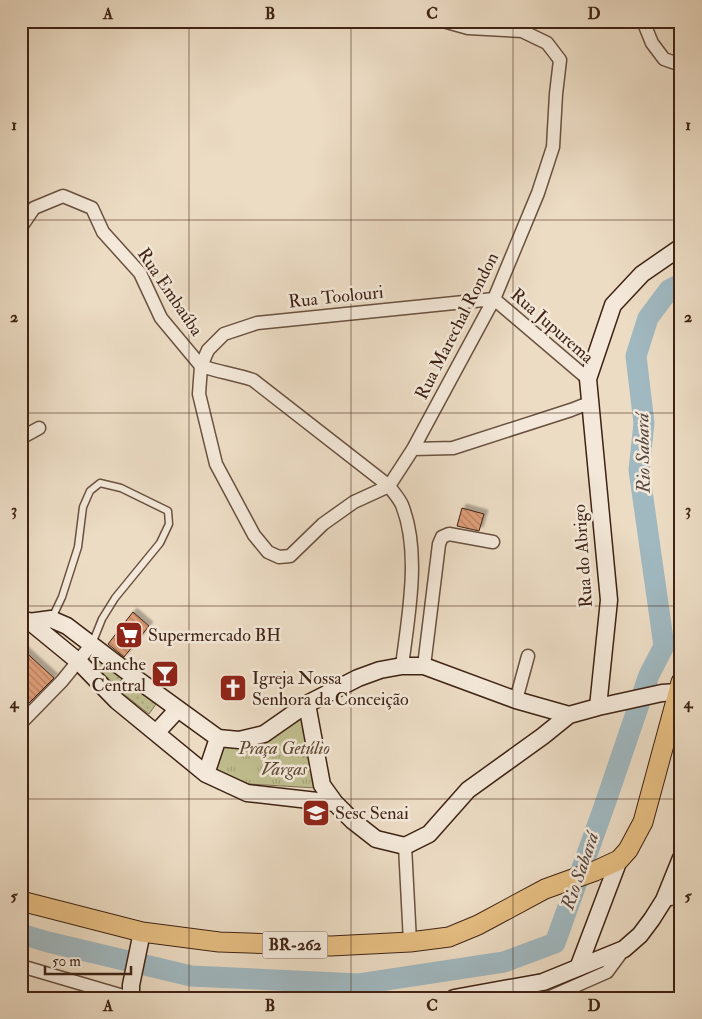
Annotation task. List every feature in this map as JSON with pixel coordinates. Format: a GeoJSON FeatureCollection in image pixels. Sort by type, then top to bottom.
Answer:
{"type":"FeatureCollection","features":[{"type":"Feature","properties":{"kind":"main road"},"geometry":{"type":"LineString","coordinates":[[588,379],[613,305],[642,274],[681,247]]}},
{"type":"Feature","properties":{"kind":"main road","name":"Rua do Abrigo"},"geometry":{"type":"LineString","coordinates":[[588,379],[609,600],[606,705]]}},
{"type":"Feature","properties":{"kind":"main road"},"geometry":{"type":"LineString","coordinates":[[25,622],[51,619],[67,626],[218,738],[239,740],[264,734],[307,704],[358,678],[380,670],[402,666],[424,666],[516,700],[570,715]]}},
{"type":"Feature","properties":{"kind":"main road"},"geometry":{"type":"LineString","coordinates":[[25,622],[79,662],[117,701],[206,774],[247,793],[336,803]]}},
{"type":"Feature","properties":{"kind":"main road"},"geometry":{"type":"LineString","coordinates":[[307,704],[322,785],[353,821],[376,839],[405,846],[429,834],[468,790],[570,715],[674,689]]}},
{"type":"Feature","properties":{"kind":"main road","name":"BR-262"},"geometry":{"type":"LineString","coordinates":[[26,901],[140,939],[332,946],[410,942],[449,936],[478,925],[545,889],[619,860],[628,850],[643,822],[674,689]]}},
{"type":"Feature","properties":{"kind":"main road"},"geometry":{"type":"LineString","coordinates":[[538,706],[543,736]]}},
{"type":"Feature","properties":{"kind":"main road"},"geometry":{"type":"LineString","coordinates":[[156,733],[178,709]]}},
{"type":"Feature","properties":{"kind":"main road"},"geometry":{"type":"LineString","coordinates":[[206,774],[218,738]]}},
{"type":"Feature","properties":{"kind":"main road"},"geometry":{"type":"LineString","coordinates":[[454,998],[543,982],[624,949],[640,935],[664,900],[681,858]]}},
{"type":"Feature","properties":{"kind":"main road"},"geometry":{"type":"LineString","coordinates":[[578,968],[619,860]]}},
{"type":"Feature","properties":{"kind":"main road"},"geometry":{"type":"LineString","coordinates":[[131,994],[140,939]]}},
{"type":"Feature","properties":{"kind":"street","name":"Rua Marechal Rondon"},"geometry":{"type":"LineString","coordinates":[[389,486],[413,450],[494,299],[538,192],[553,147],[560,60],[547,42],[522,31],[468,28],[443,21]]}},
{"type":"Feature","properties":{"kind":"street"},"geometry":{"type":"LineString","coordinates":[[643,21],[652,43],[664,59],[681,65]]}},
{"type":"Feature","properties":{"kind":"street","name":"Rua Embaúba"},"geometry":{"type":"LineString","coordinates":[[21,227],[34,208],[63,196],[92,208],[103,232],[140,273],[161,318],[201,366]]}},
{"type":"Feature","properties":{"kind":"street","name":"Rua Toolouri"},"geometry":{"type":"LineString","coordinates":[[201,366],[208,350],[224,334],[257,323],[494,299]]}},
{"type":"Feature","properties":{"kind":"street","name":"Rua Jupurema"},"geometry":{"type":"LineString","coordinates":[[494,299],[588,379]]}},
{"type":"Feature","properties":{"kind":"street"},"geometry":{"type":"LineString","coordinates":[[389,486],[354,502],[322,524],[290,556],[279,557],[268,552],[254,534],[216,464],[199,394],[201,366],[253,380],[389,486],[401,504],[410,535],[412,582],[402,666]]}},
{"type":"Feature","properties":{"kind":"street"},"geometry":{"type":"LineString","coordinates":[[413,450],[453,448],[589,403]]}},
{"type":"Feature","properties":{"kind":"street"},"geometry":{"type":"LineString","coordinates":[[21,438],[39,428]]}},
{"type":"Feature","properties":{"kind":"street"},"geometry":{"type":"LineString","coordinates":[[424,666],[439,544],[442,537],[448,534],[493,542]]}},
{"type":"Feature","properties":{"kind":"street"},"geometry":{"type":"LineString","coordinates":[[21,723],[79,662],[92,644]]}},
{"type":"Feature","properties":{"kind":"street"},"geometry":{"type":"LineString","coordinates":[[516,700],[528,656]]}},
{"type":"Feature","properties":{"kind":"street"},"geometry":{"type":"LineString","coordinates":[[405,846],[410,942]]}},
{"type":"Feature","properties":{"kind":"street"},"geometry":{"type":"LineString","coordinates":[[664,900],[681,898]]}},
{"type":"Feature","properties":{"kind":"street"},"geometry":{"type":"LineString","coordinates":[[548,998],[607,972],[624,949]]}},
{"type":"Feature","properties":{"kind":"street"},"geometry":{"type":"LineString","coordinates":[[21,966],[131,994]]}},
{"type":"Feature","properties":{"kind":"lane"},"geometry":{"type":"LineString","coordinates":[[51,619],[62,596],[78,547],[83,507],[90,491],[100,483],[121,488],[168,511],[169,524],[160,543],[115,598],[102,619],[92,644]]}},
{"type":"Feature","properties":{"kind":"green space"},"geometry":{"type":"Polygon","coordinates":[[[95,659],[101,661],[122,679],[115,688],[93,663],[95,659]]]}},
{"type":"Feature","properties":{"kind":"green space"},"geometry":{"type":"Polygon","coordinates":[[[128,684],[156,704],[149,714],[122,693],[128,684]]]}},
{"type":"Feature","properties":{"kind":"green space","name":"Praça Getúlio Vargas"},"geometry":{"type":"Polygon","coordinates":[[[304,717],[316,788],[249,784],[215,771],[220,741],[267,737],[304,717]]]}},
{"type":"Feature","properties":{"kind":"building"},"geometry":{"type":"Polygon","coordinates":[[[462,508],[484,514],[479,531],[457,526],[462,508]]]}},
{"type":"Feature","properties":{"kind":"building","name":"Supermercado BH"},"geometry":{"type":"Polygon","coordinates":[[[133,612],[149,626],[124,657],[108,644],[133,612]]]}},
{"type":"Feature","properties":{"kind":"building"},"geometry":{"type":"Polygon","coordinates":[[[21,648],[54,678],[21,711],[21,648]]]}},
{"type":"Feature","properties":{"kind":"waterway","name":"Rio Sabará"},"geometry":{"type":"LineString","coordinates":[[21,934],[191,976],[359,984],[504,962],[555,943],[649,675],[664,646],[639,470],[644,423],[636,356],[648,318],[669,290],[681,284]]}},
{"type":"Feature","properties":{"kind":"place","name":"Supermercado BH"},"geometry":{"type":"Point","coordinates":[129,635]}},
{"type":"Feature","properties":{"kind":"place","name":"Lanche Central"},"geometry":{"type":"Point","coordinates":[165,674]}},
{"type":"Feature","properties":{"kind":"place","name":"Igreja Nossa Senhora da Conceição"},"geometry":{"type":"Point","coordinates":[233,688]}},
{"type":"Feature","properties":{"kind":"place","name":"Sesc Senai"},"geometry":{"type":"Point","coordinates":[316,813]}}]}
